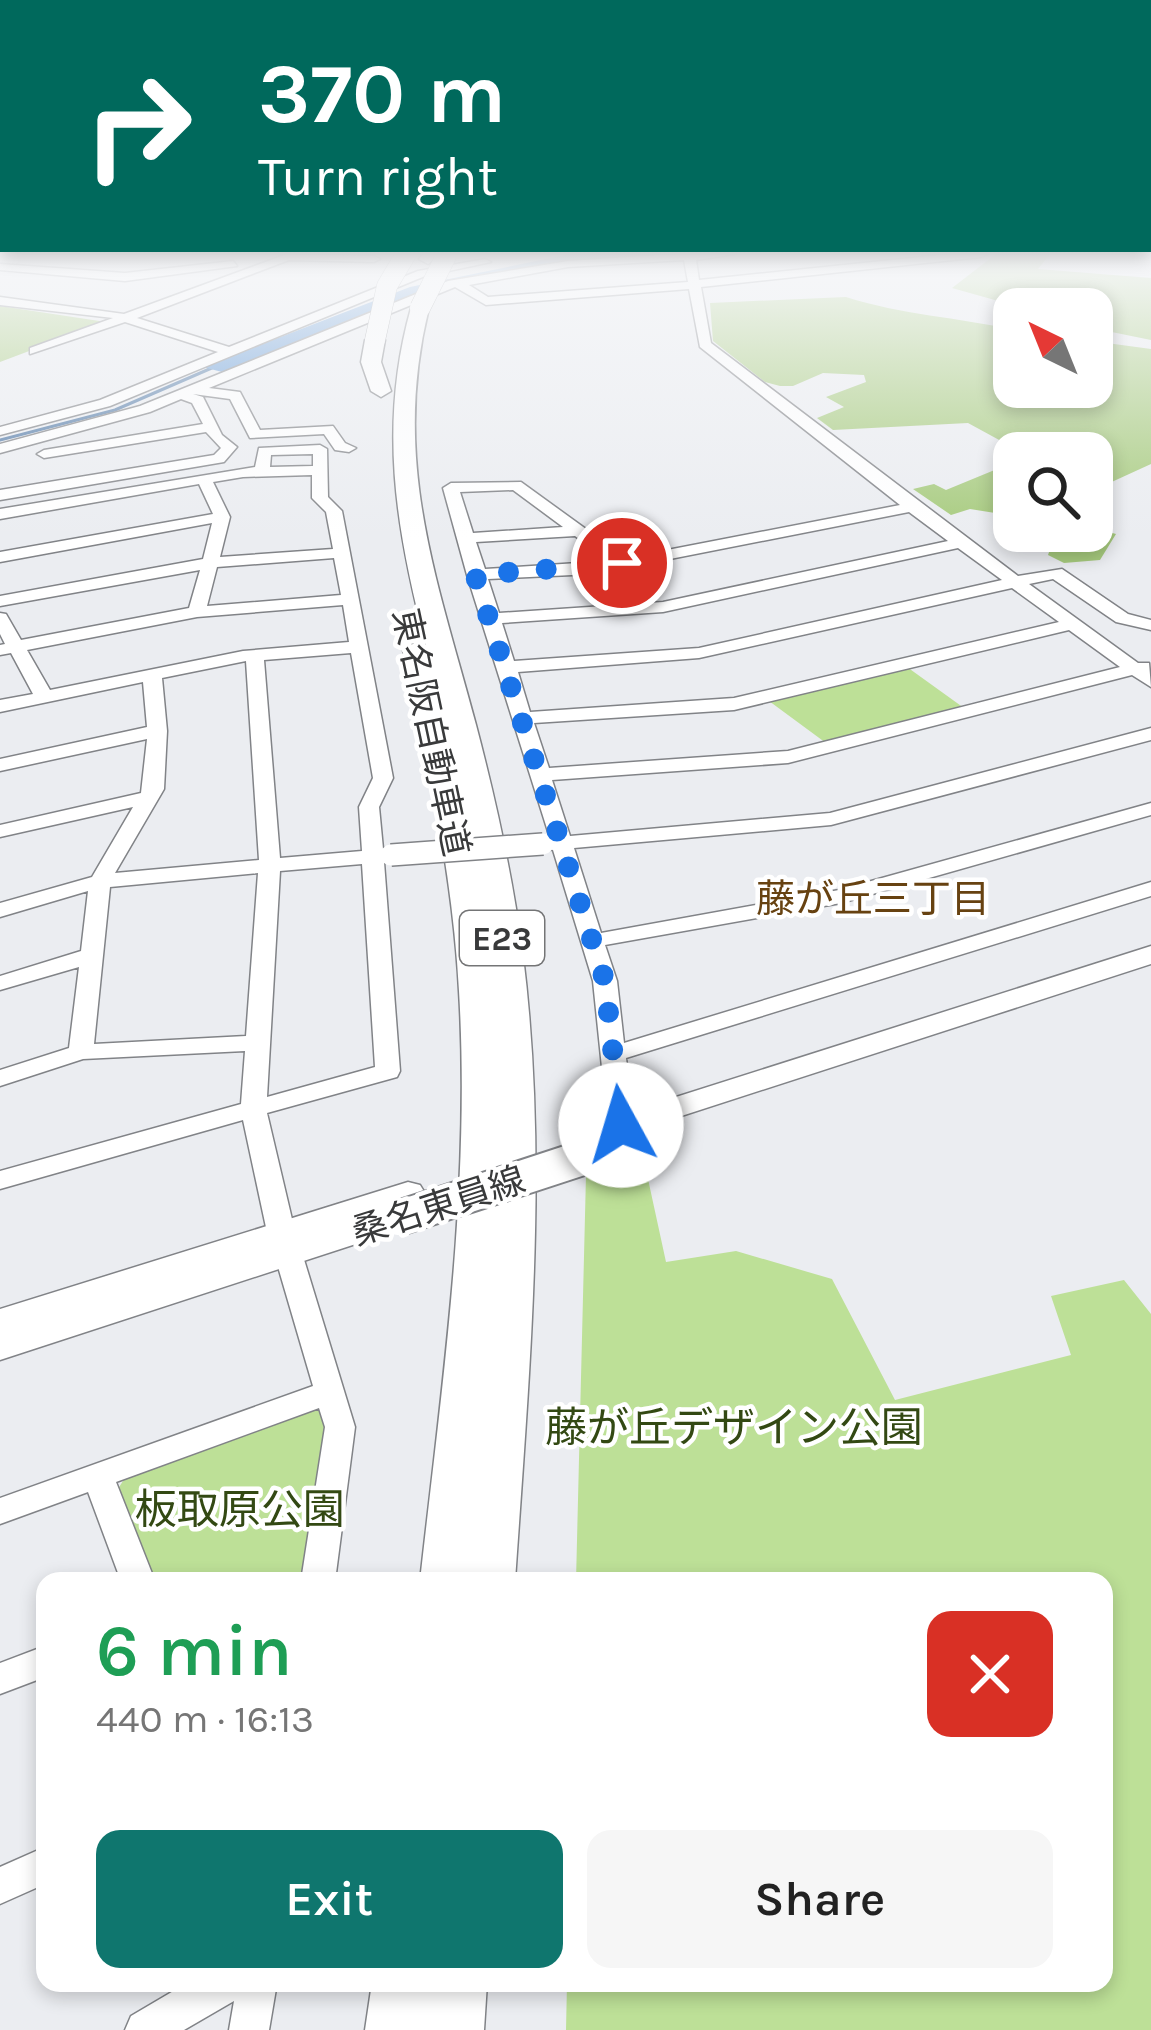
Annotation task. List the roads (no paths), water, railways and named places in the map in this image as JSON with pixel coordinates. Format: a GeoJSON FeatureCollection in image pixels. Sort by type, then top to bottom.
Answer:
{"type":"FeatureCollection","features":[{"type":"Feature","properties":{"kind":"highway","name":"東名阪自動車道"},"geometry":{"type":"LineString","coordinates":[[396,349],[381,391],[376,445],[382,507],[458,832],[477,991],[481,1114],[473,1298],[446,1572]]}},
{"type":"Feature","properties":{"kind":"highway","name":"東名阪自動車道"},"geometry":{"type":"LineString","coordinates":[[406,349],[397,415],[405,507],[486,831],[509,988],[517,1111],[512,1294],[491,1572]]}},
{"type":"Feature","properties":{"kind":"highway"},"geometry":{"type":"LineString","coordinates":[[397,2030],[400,1992]]}},
{"type":"Feature","properties":{"kind":"highway"},"geometry":{"type":"LineString","coordinates":[[453,2030],[456,1992]]}},
{"type":"Feature","properties":{"kind":"main road","name":"桑名東員線"},"geometry":{"type":"LineString","coordinates":[[625,1134],[1151,955]]}},
{"type":"Feature","properties":{"kind":"main road","name":"桑名東員線"},"geometry":{"type":"LineString","coordinates":[[0,1346],[285,1243],[625,1134],[1151,975]]}},
{"type":"Feature","properties":{"kind":"main road","name":"桑名東員線"},"geometry":{"type":"LineString","coordinates":[[0,1322],[285,1243]]}},
{"type":"Feature","properties":{"kind":"street"},"geometry":{"type":"LineString","coordinates":[[35,351],[41,349]]}},
{"type":"Feature","properties":{"kind":"street"},"geometry":{"type":"LineString","coordinates":[[219,349],[227,351]]}},
{"type":"Feature","properties":{"kind":"street"},"geometry":{"type":"LineString","coordinates":[[0,431],[79,412],[234,349]]}},
{"type":"Feature","properties":{"kind":"street"},"geometry":{"type":"LineString","coordinates":[[0,449],[83,430],[187,393],[223,373],[287,349]]}},
{"type":"Feature","properties":{"kind":"street"},"geometry":{"type":"LineString","coordinates":[[713,349],[961,543],[1146,672]]}},
{"type":"Feature","properties":{"kind":"street"},"geometry":{"type":"LineString","coordinates":[[161,380],[198,400],[211,427],[230,447],[219,459],[8,494],[0,465],[211,427]]}},
{"type":"Feature","properties":{"kind":"street"},"geometry":{"type":"LineString","coordinates":[[187,393],[235,395],[255,436],[328,429],[340,447],[349,448]]}},
{"type":"Feature","properties":{"kind":"street"},"geometry":{"type":"LineString","coordinates":[[0,1180],[388,1071],[382,856],[369,807],[383,778],[334,511],[320,498],[322,429]]}},
{"type":"Feature","properties":{"kind":"street"},"geometry":{"type":"LineString","coordinates":[[0,514],[319,459]]}},
{"type":"Feature","properties":{"kind":"street"},"geometry":{"type":"LineString","coordinates":[[197,612],[222,518],[204,479]]}},
{"type":"Feature","properties":{"kind":"street"},"geometry":{"type":"LineString","coordinates":[[622,563],[516,485],[451,488],[541,775],[552,844],[605,981],[625,1134]]}},
{"type":"Feature","properties":{"kind":"street"},"geometry":{"type":"LineString","coordinates":[[475,575],[622,563],[913,507]]}},
{"type":"Feature","properties":{"kind":"street"},"geometry":{"type":"LineString","coordinates":[[0,557],[222,518]]}},
{"type":"Feature","properties":{"kind":"street"},"geometry":{"type":"LineString","coordinates":[[464,538],[579,531]]}},
{"type":"Feature","properties":{"kind":"street"},"geometry":{"type":"LineString","coordinates":[[489,619],[663,607],[961,543]]}},
{"type":"Feature","properties":{"kind":"street"},"geometry":{"type":"LineString","coordinates":[[0,601],[210,563],[340,553]]}},
{"type":"Feature","properties":{"kind":"street"},"geometry":{"type":"LineString","coordinates":[[506,668],[699,653],[1057,573],[1122,618],[1151,625]]}},
{"type":"Feature","properties":{"kind":"street"},"geometry":{"type":"LineString","coordinates":[[8,649],[197,612],[347,601]]}},
{"type":"Feature","properties":{"kind":"street"},"geometry":{"type":"LineString","coordinates":[[0,618],[8,649],[44,697]]}},
{"type":"Feature","properties":{"kind":"street"},"geometry":{"type":"LineString","coordinates":[[524,718],[734,704],[1072,624]]}},
{"type":"Feature","properties":{"kind":"street"},"geometry":{"type":"LineString","coordinates":[[0,706],[255,655],[357,646]]}},
{"type":"Feature","properties":{"kind":"street"},"geometry":{"type":"LineString","coordinates":[[255,655],[270,863],[254,1109],[285,1243],[340,1427],[318,1572]]}},
{"type":"Feature","properties":{"kind":"street"},"geometry":{"type":"LineString","coordinates":[[541,775],[788,757],[1146,672]]}},
{"type":"Feature","properties":{"kind":"street"},"geometry":{"type":"LineString","coordinates":[[81,1052],[100,881],[151,797],[157,731],[152,675]]}},
{"type":"Feature","properties":{"kind":"street"},"geometry":{"type":"LineString","coordinates":[[0,765],[157,731]]}},
{"type":"Feature","properties":{"kind":"street"},"geometry":{"type":"LineString","coordinates":[[0,910],[100,881],[831,819],[1151,734]]}},
{"type":"Feature","properties":{"kind":"street"},"geometry":{"type":"LineString","coordinates":[[0,831],[151,797]]}},
{"type":"Feature","properties":{"kind":"street"},"geometry":{"type":"LineString","coordinates":[[592,941],[841,896],[1151,809]]}},
{"type":"Feature","properties":{"kind":"street"},"geometry":{"type":"LineString","coordinates":[[614,1054],[1151,890]]}},
{"type":"Feature","properties":{"kind":"street"},"geometry":{"type":"LineString","coordinates":[[0,983],[91,956]]}},
{"type":"Feature","properties":{"kind":"street"},"geometry":{"type":"LineString","coordinates":[[0,1078],[81,1052],[258,1043]]}},
{"type":"Feature","properties":{"kind":"street"},"geometry":{"type":"LineString","coordinates":[[0,1511],[330,1393]]}},
{"type":"Feature","properties":{"kind":"street"},"geometry":{"type":"LineString","coordinates":[[98,1476],[135,1572]]}},
{"type":"Feature","properties":{"kind":"street"},"geometry":{"type":"LineString","coordinates":[[0,1679],[36,1664]]}},
{"type":"Feature","properties":{"kind":"street"},"geometry":{"type":"LineString","coordinates":[[0,1886],[36,1869]]}},
{"type":"Feature","properties":{"kind":"street"},"geometry":{"type":"LineString","coordinates":[[145,2030],[210,1992]]}},
{"type":"Feature","properties":{"kind":"street"},"geometry":{"type":"LineString","coordinates":[[249,2030],[255,1992]]}},
{"type":"Feature","properties":{"kind":"waterway"},"geometry":{"type":"LineString","coordinates":[[214,367],[260,349]]}},
{"type":"Feature","properties":{"kind":"waterway"},"geometry":{"type":"LineString","coordinates":[[0,440],[115,410],[214,367]]}},
{"type":"Feature","properties":{"kind":"district","name":"藤が丘三丁目"},"geometry":{"type":"Point","coordinates":[873,898]}},
{"type":"Feature","properties":{"kind":"park label","name":"藤が丘デザイン公園"},"geometry":{"type":"Point","coordinates":[734,1427]}},
{"type":"Feature","properties":{"kind":"park label","name":"板取原公園"},"geometry":{"type":"Point","coordinates":[240,1509]}}]}
